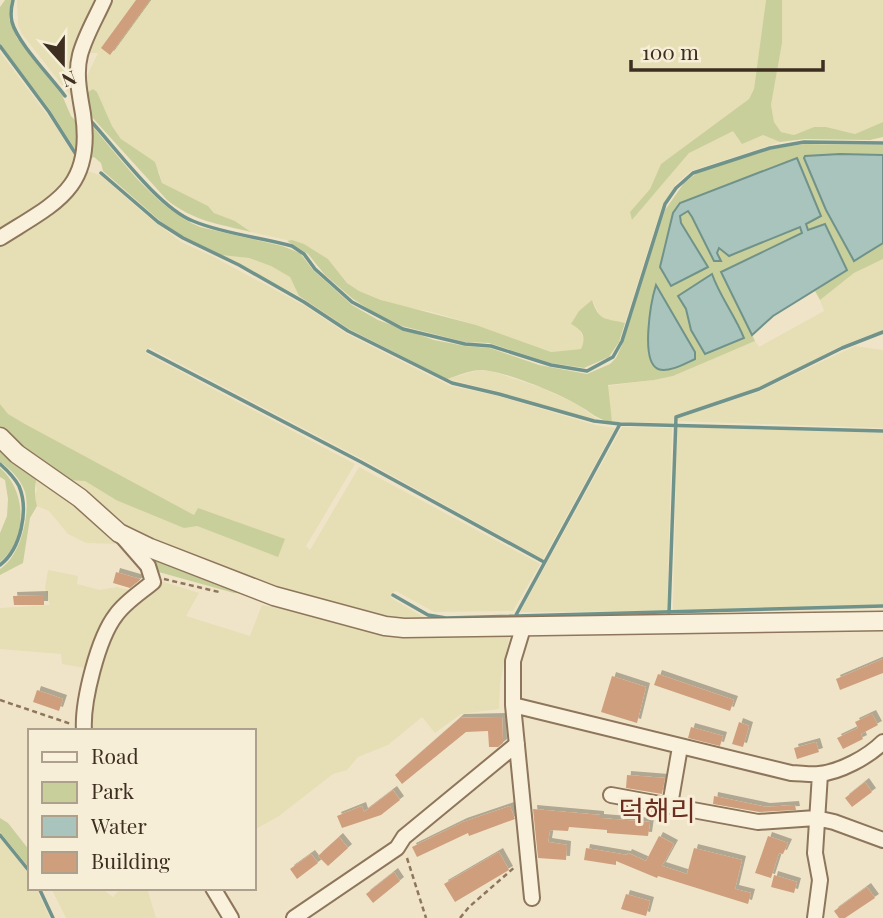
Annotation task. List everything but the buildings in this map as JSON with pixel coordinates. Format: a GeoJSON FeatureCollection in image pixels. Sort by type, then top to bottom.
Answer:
{"type":"FeatureCollection","features":[{"type":"Feature","properties":{"kind":"street"},"geometry":{"type":"LineString","coordinates":[[0,238],[62,195],[83,166],[85,147],[79,85],[80,56],[104,0]]}},
{"type":"Feature","properties":{"kind":"street"},"geometry":{"type":"LineString","coordinates":[[0,436],[18,454],[80,498],[119,533],[148,566],[153,582],[116,614],[99,644],[88,694],[84,729]]}},
{"type":"Feature","properties":{"kind":"street"},"geometry":{"type":"LineString","coordinates":[[119,533],[274,597],[385,626],[523,628],[883,621]]}},
{"type":"Feature","properties":{"kind":"street"},"geometry":{"type":"LineString","coordinates":[[523,628],[513,661],[513,705],[532,898]]}},
{"type":"Feature","properties":{"kind":"street"},"geometry":{"type":"LineString","coordinates":[[513,705],[791,773],[820,774],[851,763],[883,742]]}},
{"type":"Feature","properties":{"kind":"street"},"geometry":{"type":"LineString","coordinates":[[294,918],[397,848],[404,837],[430,814],[517,744]]}},
{"type":"Feature","properties":{"kind":"street"},"geometry":{"type":"LineString","coordinates":[[670,805],[680,747]]}},
{"type":"Feature","properties":{"kind":"street"},"geometry":{"type":"LineString","coordinates":[[815,918],[820,880],[815,853],[820,774]]}},
{"type":"Feature","properties":{"kind":"street"},"geometry":{"type":"LineString","coordinates":[[611,795],[758,822],[816,818],[883,840]]}},
{"type":"Feature","properties":{"kind":"street"},"geometry":{"type":"LineString","coordinates":[[214,890],[231,918]]}},
{"type":"Feature","properties":{"kind":"path"},"geometry":{"type":"LineString","coordinates":[[0,700],[46,714],[82,729]]}},
{"type":"Feature","properties":{"kind":"path"},"geometry":{"type":"LineString","coordinates":[[400,843],[426,918]]}},
{"type":"Feature","properties":{"kind":"path"},"geometry":{"type":"LineString","coordinates":[[460,918],[528,854]]}},
{"type":"Feature","properties":{"kind":"shaded area"},"geometry":{"type":"Polygon","coordinates":[[[17,0],[766,0],[754,89],[749,99],[661,164],[650,189],[630,212],[633,219],[689,153],[707,142],[733,130],[763,135],[780,142],[691,171],[676,184],[662,206],[625,323],[609,321],[600,316],[592,300],[579,329],[585,341],[581,349],[551,352],[476,325],[395,305],[359,291],[347,283],[328,259],[304,244],[251,232],[162,183],[159,171],[121,139],[112,126],[97,92],[93,89],[88,92],[84,82],[98,53],[75,53],[73,99],[22,34],[18,25],[17,0]]]}},
{"type":"Feature","properties":{"kind":"shaded area"},"geometry":{"type":"Polygon","coordinates":[[[782,0],[883,0],[883,122],[855,134],[826,127],[814,127],[794,135],[781,132],[774,122],[771,105],[782,43],[782,0]]]}},
{"type":"Feature","properties":{"kind":"shaded area"},"geometry":{"type":"Polygon","coordinates":[[[0,52],[54,124],[78,162],[73,173],[60,188],[0,230],[0,52]]]}},
{"type":"Feature","properties":{"kind":"shaded area"},"geometry":{"type":"Polygon","coordinates":[[[87,171],[100,175],[181,242],[305,306],[347,334],[450,386],[495,395],[595,425],[615,428],[543,559],[364,460],[150,348],[145,350],[147,354],[355,464],[306,546],[310,550],[359,467],[540,564],[513,611],[434,612],[396,591],[391,598],[430,621],[391,621],[278,590],[221,570],[120,524],[66,480],[85,481],[116,500],[278,556],[198,508],[194,515],[25,424],[7,414],[0,404],[0,243],[83,178],[87,171]]]}},
{"type":"Feature","properties":{"kind":"shaded area"},"geometry":{"type":"Polygon","coordinates":[[[221,255],[249,258],[271,266],[290,277],[299,296],[221,255]]]}},
{"type":"Feature","properties":{"kind":"shaded area"},"geometry":{"type":"Polygon","coordinates":[[[883,259],[883,330],[841,346],[758,388],[675,415],[673,423],[612,422],[607,386],[673,376],[755,341],[759,347],[824,311],[820,300],[854,273],[883,259]]]}},
{"type":"Feature","properties":{"kind":"shaded area"},"geometry":{"type":"Polygon","coordinates":[[[855,346],[883,350],[883,428],[678,421],[678,418],[758,392],[855,346]]]}},
{"type":"Feature","properties":{"kind":"shaded area"},"geometry":{"type":"Polygon","coordinates":[[[479,370],[491,371],[539,387],[577,404],[600,421],[447,379],[479,370]]]}},
{"type":"Feature","properties":{"kind":"shaded area"},"geometry":{"type":"Polygon","coordinates":[[[622,427],[672,428],[667,611],[520,612],[622,427]]]}},
{"type":"Feature","properties":{"kind":"shaded area"},"geometry":{"type":"Polygon","coordinates":[[[677,427],[883,433],[883,605],[673,611],[677,427]]]}},
{"type":"Feature","properties":{"kind":"shaded area"},"geometry":{"type":"Polygon","coordinates":[[[39,472],[79,503],[120,544],[86,543],[68,534],[49,511],[37,506],[34,497],[37,490],[35,480],[39,472]]]}},
{"type":"Feature","properties":{"kind":"shaded area"},"geometry":{"type":"Polygon","coordinates":[[[48,570],[78,576],[77,584],[100,590],[117,587],[138,592],[96,639],[85,668],[62,664],[61,654],[0,649],[0,608],[50,605],[45,588],[48,570]]]}},
{"type":"Feature","properties":{"kind":"shaded area"},"geometry":{"type":"Polygon","coordinates":[[[156,581],[199,593],[186,616],[250,636],[262,605],[317,615],[510,633],[500,684],[499,709],[461,714],[435,733],[422,717],[388,745],[358,757],[347,770],[333,774],[279,816],[256,829],[256,729],[86,729],[89,694],[117,616],[156,581]]]}},
{"type":"Feature","properties":{"kind":"shaded area"},"geometry":{"type":"Polygon","coordinates":[[[0,838],[26,870],[28,890],[37,890],[50,918],[0,918],[0,838]]]}},
{"type":"Feature","properties":{"kind":"shaded area"},"geometry":{"type":"Polygon","coordinates":[[[52,890],[104,890],[113,897],[119,890],[148,890],[156,918],[66,918],[52,890]]]}},
{"type":"Feature","properties":{"kind":"green space"},"geometry":{"type":"Polygon","coordinates":[[[5,0],[11,0],[9,19],[17,38],[62,95],[71,116],[77,122],[80,157],[50,110],[0,44],[0,7],[5,0]]]}},
{"type":"Feature","properties":{"kind":"green space"},"geometry":{"type":"Polygon","coordinates":[[[766,0],[782,0],[782,43],[771,105],[774,122],[781,132],[794,135],[814,127],[826,127],[855,134],[883,122],[883,137],[870,140],[805,139],[780,142],[763,135],[742,144],[733,131],[689,153],[632,220],[630,212],[650,189],[661,164],[749,99],[754,89],[766,0]]]}},
{"type":"Feature","properties":{"kind":"green space"},"geometry":{"type":"Polygon","coordinates":[[[93,89],[121,139],[155,162],[162,183],[251,232],[197,217],[167,200],[90,115],[88,92],[93,89]]]}},
{"type":"Feature","properties":{"kind":"green space"},"geometry":{"type":"Polygon","coordinates":[[[87,120],[138,180],[183,218],[200,227],[282,246],[300,253],[313,270],[352,305],[378,320],[434,340],[490,348],[539,365],[587,374],[610,364],[616,358],[665,210],[684,183],[697,173],[771,149],[804,144],[883,145],[883,155],[840,154],[804,158],[826,210],[854,261],[883,243],[883,259],[854,273],[820,300],[815,291],[847,270],[826,224],[808,231],[806,224],[821,216],[797,158],[680,203],[673,213],[707,267],[681,223],[680,216],[688,211],[714,261],[719,248],[729,256],[800,226],[803,233],[722,272],[755,341],[673,376],[608,385],[612,422],[598,418],[558,395],[500,373],[479,370],[447,379],[349,329],[299,296],[290,277],[271,266],[249,258],[221,255],[183,237],[159,220],[103,171],[101,163],[94,157],[90,159],[87,120]],[[712,274],[686,309],[691,330],[744,338],[719,291],[712,274]],[[656,285],[651,303],[648,343],[666,370],[695,359],[695,352],[656,285]]]}},
{"type":"Feature","properties":{"kind":"green space"},"geometry":{"type":"Polygon","coordinates":[[[292,240],[328,259],[347,283],[359,291],[381,300],[476,325],[551,352],[581,349],[584,340],[582,334],[571,324],[579,311],[592,300],[601,316],[625,323],[619,342],[609,357],[584,368],[551,363],[489,343],[465,342],[402,326],[378,315],[353,299],[325,275],[308,254],[287,241],[292,240]]]}},
{"type":"Feature","properties":{"kind":"green space"},"geometry":{"type":"Polygon","coordinates":[[[0,404],[8,414],[25,424],[194,515],[198,508],[285,539],[278,557],[197,526],[184,528],[116,500],[85,481],[66,480],[11,439],[0,426],[0,404]]]}},
{"type":"Feature","properties":{"kind":"green space"},"geometry":{"type":"Polygon","coordinates":[[[0,440],[39,472],[35,489],[37,506],[30,518],[23,563],[0,575],[0,569],[13,555],[22,534],[26,501],[25,492],[18,479],[0,462],[0,440]]]}},
{"type":"Feature","properties":{"kind":"green space"},"geometry":{"type":"Polygon","coordinates":[[[0,468],[15,489],[21,515],[16,541],[0,562],[0,533],[7,516],[8,499],[5,480],[0,477],[0,468]]]}},
{"type":"Feature","properties":{"kind":"green space"},"geometry":{"type":"Polygon","coordinates":[[[151,550],[260,594],[234,593],[155,571],[148,562],[151,550]]]}},
{"type":"Feature","properties":{"kind":"green space"},"geometry":{"type":"Polygon","coordinates":[[[0,818],[8,823],[28,848],[28,867],[0,832],[0,818]]]}},
{"type":"Feature","properties":{"kind":"water"},"geometry":{"type":"Polygon","coordinates":[[[840,154],[883,155],[883,243],[854,261],[826,210],[804,158],[840,154]]]}},
{"type":"Feature","properties":{"kind":"water"},"geometry":{"type":"Polygon","coordinates":[[[797,158],[821,216],[806,224],[808,230],[825,224],[847,270],[773,316],[752,335],[721,272],[802,233],[800,227],[729,256],[719,248],[717,253],[721,261],[714,261],[688,211],[680,216],[681,223],[708,267],[671,286],[660,267],[673,213],[680,203],[797,158]]]}},
{"type":"Feature","properties":{"kind":"water"},"geometry":{"type":"Polygon","coordinates":[[[712,274],[744,338],[705,354],[691,330],[686,309],[678,296],[712,274]]]}},
{"type":"Feature","properties":{"kind":"water"},"geometry":{"type":"Polygon","coordinates":[[[656,285],[695,352],[695,359],[667,370],[658,369],[649,355],[648,330],[656,285]]]}},
{"type":"Feature","properties":{"kind":"waterway"},"geometry":{"type":"LineString","coordinates":[[13,0],[11,16],[15,30],[65,96]]}},
{"type":"Feature","properties":{"kind":"waterway"},"geometry":{"type":"LineString","coordinates":[[0,46],[49,112],[77,156]]}},
{"type":"Feature","properties":{"kind":"waterway"},"geometry":{"type":"LineString","coordinates":[[89,119],[152,190],[180,214],[217,229],[292,246],[304,254],[315,269],[352,302],[403,329],[465,344],[491,346],[551,365],[587,371],[613,357],[622,341],[665,204],[676,188],[693,173],[770,148],[804,142],[883,143]]}},
{"type":"Feature","properties":{"kind":"waterway"},"geometry":{"type":"LineString","coordinates":[[101,173],[158,222],[183,238],[239,265],[348,331],[452,383],[594,421],[620,424],[883,431]]}},
{"type":"Feature","properties":{"kind":"waterway"},"geometry":{"type":"LineString","coordinates":[[669,613],[676,417],[759,389],[842,348],[883,332]]}},
{"type":"Feature","properties":{"kind":"waterway"},"geometry":{"type":"LineString","coordinates":[[148,351],[361,462],[544,562]]}},
{"type":"Feature","properties":{"kind":"waterway"},"geometry":{"type":"LineString","coordinates":[[516,615],[620,424]]}},
{"type":"Feature","properties":{"kind":"waterway"},"geometry":{"type":"LineString","coordinates":[[0,464],[19,486],[23,506],[18,539],[0,565]]}},
{"type":"Feature","properties":{"kind":"waterway"},"geometry":{"type":"LineString","coordinates":[[393,595],[428,615],[446,618],[883,606]]}},
{"type":"Feature","properties":{"kind":"waterway"},"geometry":{"type":"LineString","coordinates":[[0,835],[28,870]]}},
{"type":"Feature","properties":{"kind":"waterway"},"geometry":{"type":"LineString","coordinates":[[40,890],[53,918]]}},
{"type":"Feature","properties":{"kind":"district","name":"덕해리"},"geometry":{"type":"Point","coordinates":[657,809]}}]}
